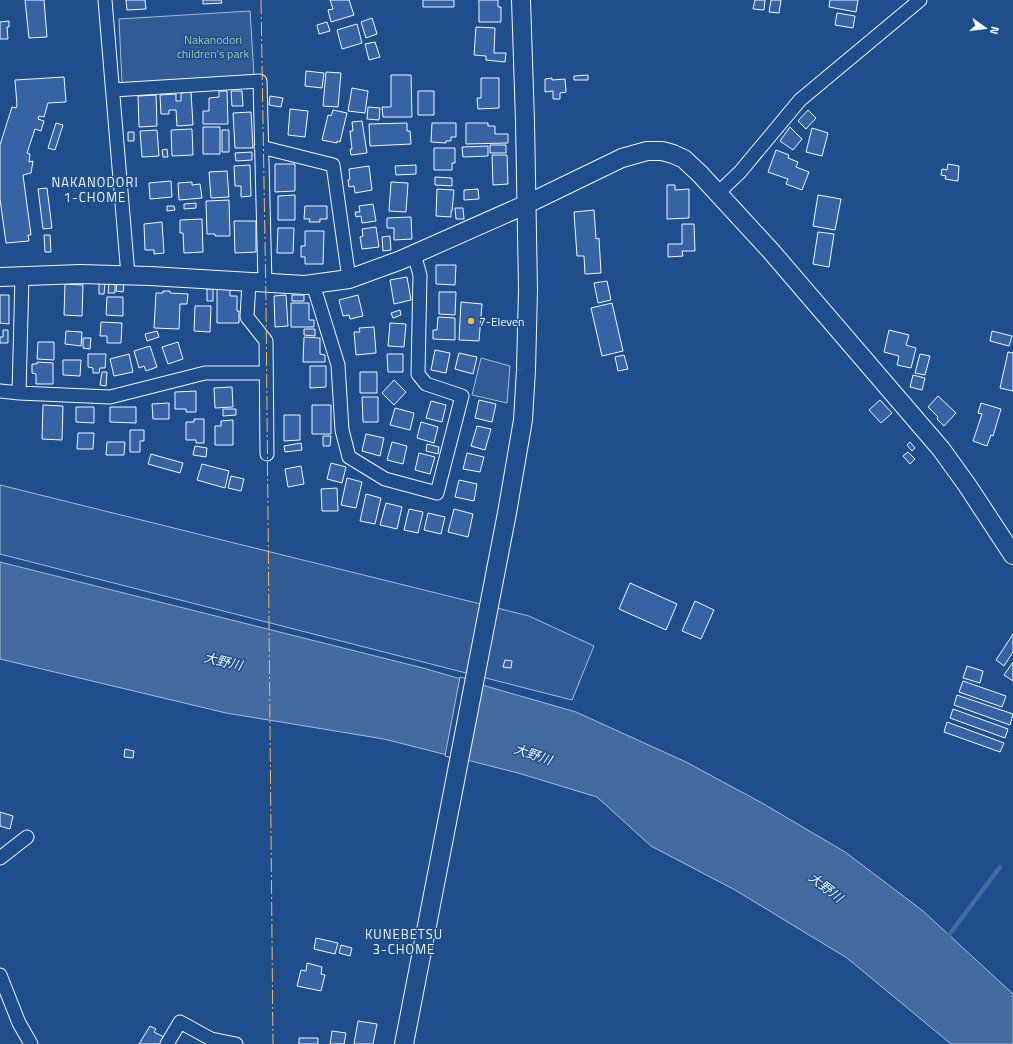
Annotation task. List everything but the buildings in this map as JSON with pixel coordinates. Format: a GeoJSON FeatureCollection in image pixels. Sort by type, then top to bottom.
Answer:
{"type":"FeatureCollection","features":[{"type":"Feature","properties":{"kind":"street"},"geometry":{"type":"LineString","coordinates":[[105,0],[128,275]]}},
{"type":"Feature","properties":{"kind":"street"},"geometry":{"type":"LineString","coordinates":[[404,1044],[490,594],[507,513],[522,420],[526,370],[528,297],[521,0]]}},
{"type":"Feature","properties":{"kind":"street"},"geometry":{"type":"LineString","coordinates":[[717,194],[740,172],[800,100],[920,0]]}},
{"type":"Feature","properties":{"kind":"street"},"geometry":{"type":"LineString","coordinates":[[113,90],[260,81],[261,147],[257,283],[247,317],[266,341],[268,454]]}},
{"type":"Feature","properties":{"kind":"street"},"geometry":{"type":"LineString","coordinates":[[261,147],[333,165],[349,279]]}},
{"type":"Feature","properties":{"kind":"street"},"geometry":{"type":"LineString","coordinates":[[0,278],[80,274],[128,275],[257,283],[313,284],[349,279],[401,260],[527,204],[622,158],[647,151],[662,151],[673,154],[684,159],[770,250],[942,449],[1013,555]]}},
{"type":"Feature","properties":{"kind":"street"},"geometry":{"type":"LineString","coordinates":[[313,284],[338,365],[342,430],[349,457],[385,479],[437,493],[462,396],[426,384],[418,374],[420,275],[414,254]]}},
{"type":"Feature","properties":{"kind":"street"},"geometry":{"type":"LineString","coordinates":[[19,393],[22,276]]}},
{"type":"Feature","properties":{"kind":"street"},"geometry":{"type":"LineString","coordinates":[[0,391],[110,398],[205,373],[266,373]]}},
{"type":"Feature","properties":{"kind":"street"},"geometry":{"type":"LineString","coordinates":[[0,858],[27,837]]}},
{"type":"Feature","properties":{"kind":"street"},"geometry":{"type":"LineString","coordinates":[[0,975],[19,1023],[31,1044]]}},
{"type":"Feature","properties":{"kind":"street"},"geometry":{"type":"LineString","coordinates":[[167,1044],[180,1022],[211,1039],[236,1044]]}},
{"type":"Feature","properties":{"kind":"shaded area","name":"Nakanodori children's park"},"geometry":{"type":"Polygon","coordinates":[[[250,11],[254,75],[122,83],[119,19],[250,11]]]}},
{"type":"Feature","properties":{"kind":"shaded area"},"geometry":{"type":"Polygon","coordinates":[[[481,358],[510,366],[507,403],[472,395],[481,358]]]}},
{"type":"Feature","properties":{"kind":"shaded area"},"geometry":{"type":"Polygon","coordinates":[[[0,485],[529,616],[594,646],[572,700],[0,554],[0,485]]]}},
{"type":"Feature","properties":{"kind":"water","name":"大野川"},"geometry":{"type":"Polygon","coordinates":[[[0,562],[423,668],[576,712],[686,762],[762,803],[845,852],[923,911],[1013,994],[1013,1044],[951,1044],[847,958],[735,890],[651,846],[597,797],[518,773],[384,739],[226,713],[0,659],[0,562]]]}},
{"type":"Feature","properties":{"kind":"pier"},"geometry":{"type":"Polygon","coordinates":[[[460,677],[483,683],[468,762],[445,756],[460,677]]]}},
{"type":"Feature","properties":{"kind":"waterway"},"geometry":{"type":"LineString","coordinates":[[946,939],[1000,867]]}},
{"type":"Feature","properties":{"kind":"power"},"geometry":{"type":"LineString","coordinates":[[261,0],[266,303],[273,1044]]}},
{"type":"Feature","properties":{"kind":"place","name":"7-Eleven"},"geometry":{"type":"Point","coordinates":[471,321]}},
{"type":"Feature","properties":{"kind":"district","name":"NAKANODORI 1-CHOME"},"geometry":{"type":"Point","coordinates":[95,190]}},
{"type":"Feature","properties":{"kind":"district","name":"KUNEBETSU 3-CHOME"},"geometry":{"type":"Point","coordinates":[404,942]}}]}
